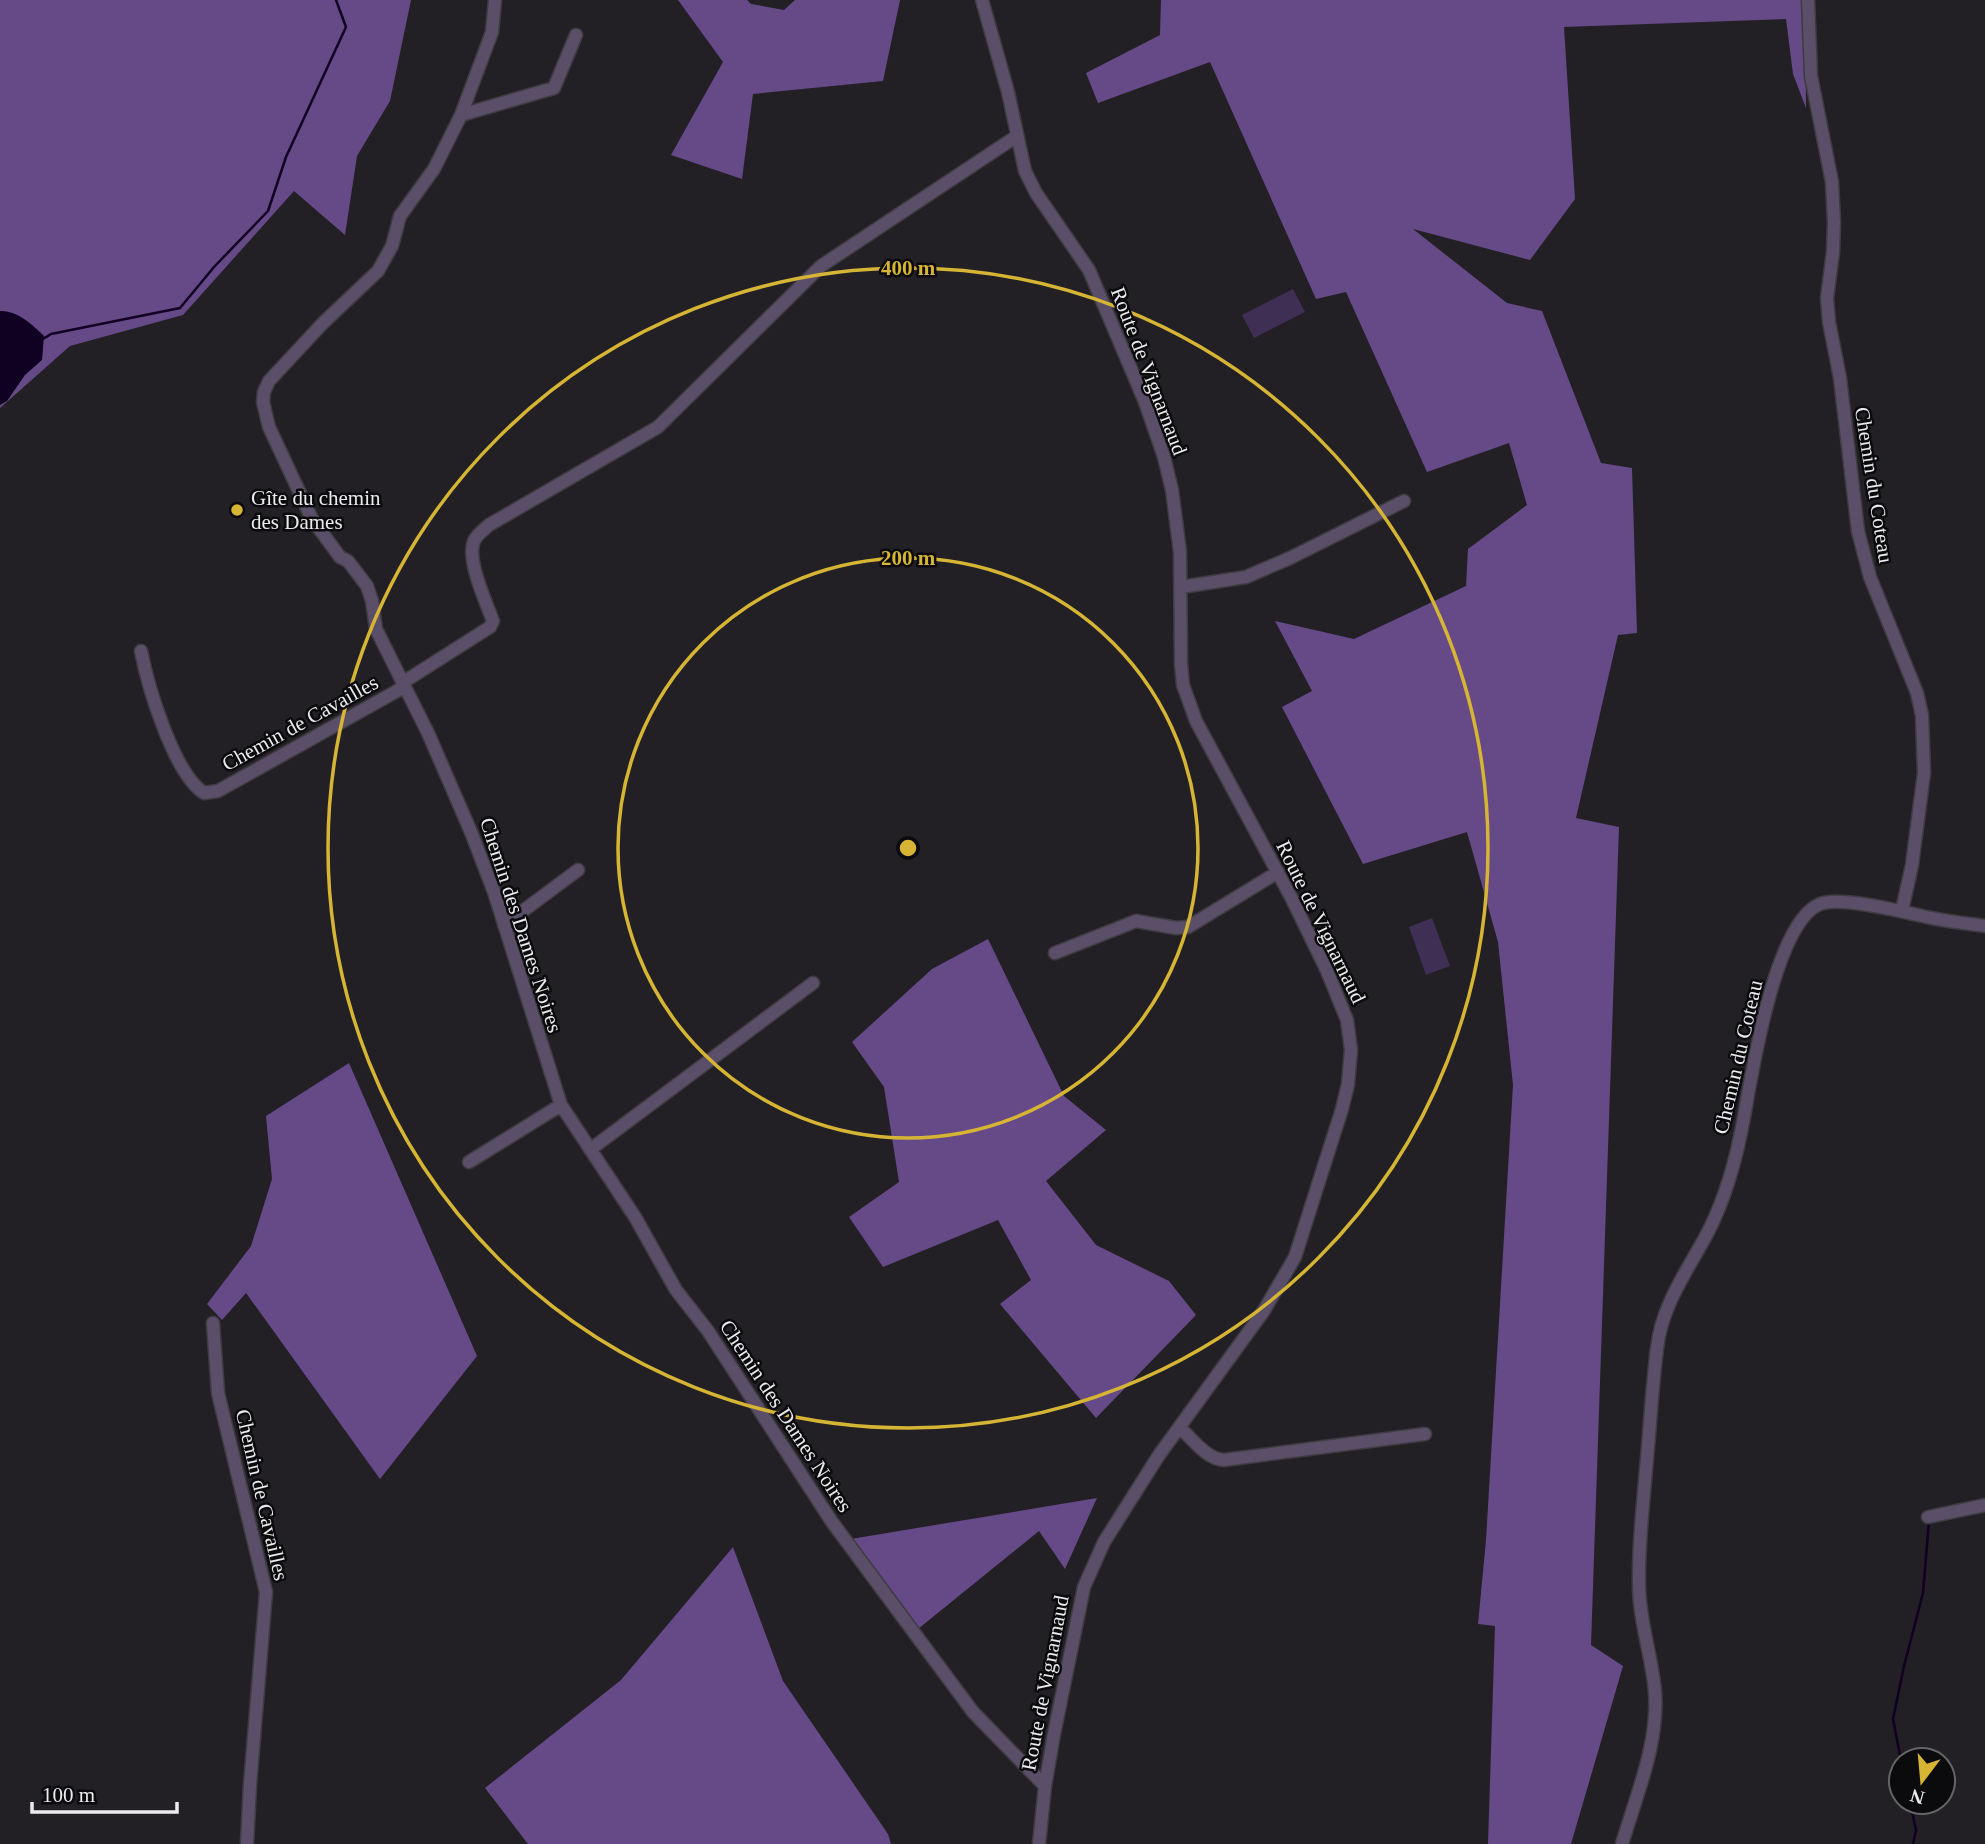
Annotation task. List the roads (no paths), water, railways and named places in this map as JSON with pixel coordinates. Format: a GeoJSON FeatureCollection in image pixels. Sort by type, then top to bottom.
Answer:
{"type":"FeatureCollection","features":[{"type":"Feature","properties":{"kind":"street","name":"Chemin des Dames Noires"},"geometry":{"type":"LineString","coordinates":[[495,0],[492,32],[461,115],[434,169],[400,216],[392,246],[378,271],[323,323],[270,381],[264,392],[263,402],[269,427],[312,519],[340,557],[348,561],[367,586],[376,629],[428,733],[471,832],[504,925],[561,1105],[635,1217],[676,1290],[708,1331],[832,1522],[973,1712],[1045,1786]]}},
{"type":"Feature","properties":{"kind":"street","name":"Route de Vignarnaud"},"geometry":{"type":"LineString","coordinates":[[982,0],[1009,92],[1021,160],[1030,182],[1089,270],[1155,429],[1172,490],[1180,552],[1181,664],[1184,685],[1196,721],[1278,872],[1327,971],[1347,1020],[1351,1050],[1348,1084],[1295,1257],[1263,1312],[1159,1455],[1104,1542],[1084,1587],[1074,1626],[1045,1786],[1039,1844]]}},
{"type":"Feature","properties":{"kind":"street","name":"Chemin du Coteau"},"geometry":{"type":"LineString","coordinates":[[1622,1844],[1649,1752],[1654,1724],[1655,1693],[1639,1584],[1657,1344],[1664,1315],[1709,1230],[1726,1190],[1744,1118],[1766,1005],[1791,936],[1804,918],[1820,904],[1847,902],[1902,910],[1912,864],[1923,773],[1922,715],[1917,693],[1870,577],[1858,531],[1840,378],[1829,322],[1827,298],[1834,222],[1832,182],[1811,76],[1808,0]]}},
{"type":"Feature","properties":{"kind":"street"},"geometry":{"type":"LineString","coordinates":[[461,115],[554,88],[576,36]]}},
{"type":"Feature","properties":{"kind":"street"},"geometry":{"type":"LineString","coordinates":[[403,685],[490,627],[493,621],[471,552],[479,533],[658,427],[821,267],[1017,136]]}},
{"type":"Feature","properties":{"kind":"street"},"geometry":{"type":"LineString","coordinates":[[1181,587],[1246,577],[1404,501]]}},
{"type":"Feature","properties":{"kind":"street","name":"Chemin de Cavailles"},"geometry":{"type":"LineString","coordinates":[[141,652],[146,676],[175,754],[194,787],[204,793],[218,791],[403,685]]}},
{"type":"Feature","properties":{"kind":"street"},"geometry":{"type":"LineString","coordinates":[[504,925],[578,870]]}},
{"type":"Feature","properties":{"kind":"street"},"geometry":{"type":"LineString","coordinates":[[1055,953],[1136,921],[1176,928],[1188,927],[1278,872]]}},
{"type":"Feature","properties":{"kind":"street"},"geometry":{"type":"LineString","coordinates":[[1902,910],[1923,917],[1985,926]]}},
{"type":"Feature","properties":{"kind":"street"},"geometry":{"type":"LineString","coordinates":[[591,1149],[813,983]]}},
{"type":"Feature","properties":{"kind":"street"},"geometry":{"type":"LineString","coordinates":[[468,1162],[561,1105]]}},
{"type":"Feature","properties":{"kind":"street","name":"Chemin de Cavailles"},"geometry":{"type":"LineString","coordinates":[[213,1323],[218,1393],[266,1592],[247,1844]]}},
{"type":"Feature","properties":{"kind":"street"},"geometry":{"type":"LineString","coordinates":[[1180,1428],[1209,1455],[1224,1460],[1425,1434]]}},
{"type":"Feature","properties":{"kind":"street"},"geometry":{"type":"LineString","coordinates":[[1928,1517],[1985,1506]]}},
{"type":"Feature","properties":{"kind":"waterway"},"geometry":{"type":"LineString","coordinates":[[43,339],[51,334],[180,308],[214,267],[268,211],[286,157],[346,27],[336,0]]}},
{"type":"Feature","properties":{"kind":"waterway"},"geometry":{"type":"LineString","coordinates":[[1898,1746],[1893,1719],[1923,1593],[1929,1521]]}},
{"type":"Feature","properties":{"kind":"waterway"},"geometry":{"type":"LineString","coordinates":[[1913,1816],[1916,1830],[1913,1844]]}},
{"type":"Feature","properties":{"kind":"place","name":"Gîte du chemin des Dames"},"geometry":{"type":"Point","coordinates":[237,510]}}]}
